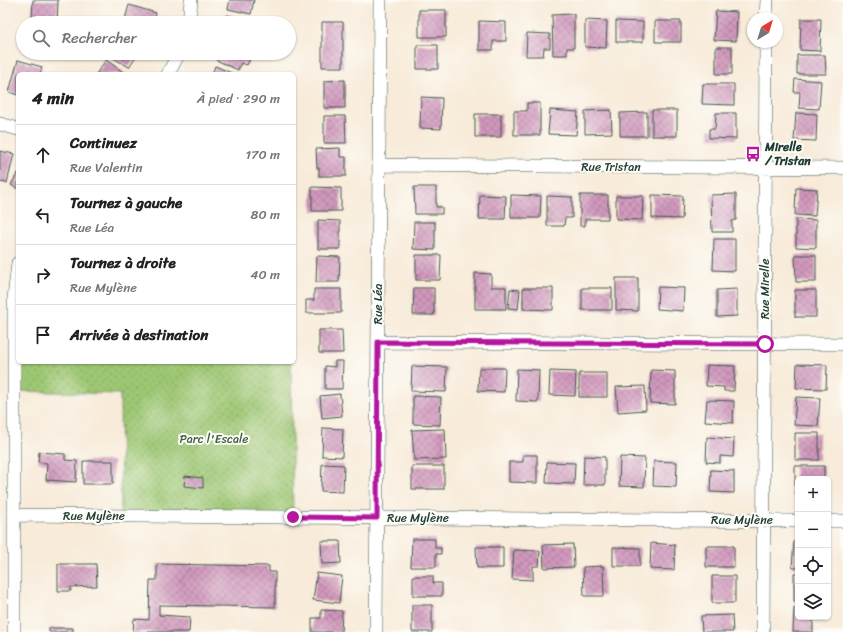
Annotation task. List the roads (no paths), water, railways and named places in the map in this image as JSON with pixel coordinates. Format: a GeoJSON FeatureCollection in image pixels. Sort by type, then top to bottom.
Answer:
{"type":"FeatureCollection","features":[{"type":"Feature","properties":{"kind":"street"},"geometry":{"type":"LineString","coordinates":[[190,16],[191,0]]}},
{"type":"Feature","properties":{"kind":"street","name":"Rue Léa"},"geometry":{"type":"LineString","coordinates":[[376,632],[380,0]]}},
{"type":"Feature","properties":{"kind":"street"},"geometry":{"type":"LineString","coordinates":[[766,12],[767,0]]}},
{"type":"Feature","properties":{"kind":"street","name":"Rue Mirelle"},"geometry":{"type":"LineString","coordinates":[[763,632],[766,48]]}},
{"type":"Feature","properties":{"kind":"street"},"geometry":{"type":"LineString","coordinates":[[169,72],[175,60]]}},
{"type":"Feature","properties":{"kind":"street"},"geometry":{"type":"LineString","coordinates":[[0,124],[16,128]]}},
{"type":"Feature","properties":{"kind":"street","name":"Rue Tristan"},"geometry":{"type":"LineString","coordinates":[[379,165],[843,168]]}},
{"type":"Feature","properties":{"kind":"street"},"geometry":{"type":"LineString","coordinates":[[14,632],[14,298],[16,281]]}},
{"type":"Feature","properties":{"kind":"street"},"geometry":{"type":"LineString","coordinates":[[378,342],[843,344]]}},
{"type":"Feature","properties":{"kind":"street","name":"Rue Mylène"},"geometry":{"type":"LineString","coordinates":[[15,515],[795,521]]}},
{"type":"Feature","properties":{"kind":"street"},"geometry":{"type":"LineString","coordinates":[[831,521],[843,521]]}},
{"type":"Feature","properties":{"kind":"place","name":"Mirelle / Tristan"},"geometry":{"type":"Point","coordinates":[753,154]}},
{"type":"Feature","properties":{"kind":"park label","name":"Parc l'Escale"},"geometry":{"type":"Point","coordinates":[214,439]}}]}
